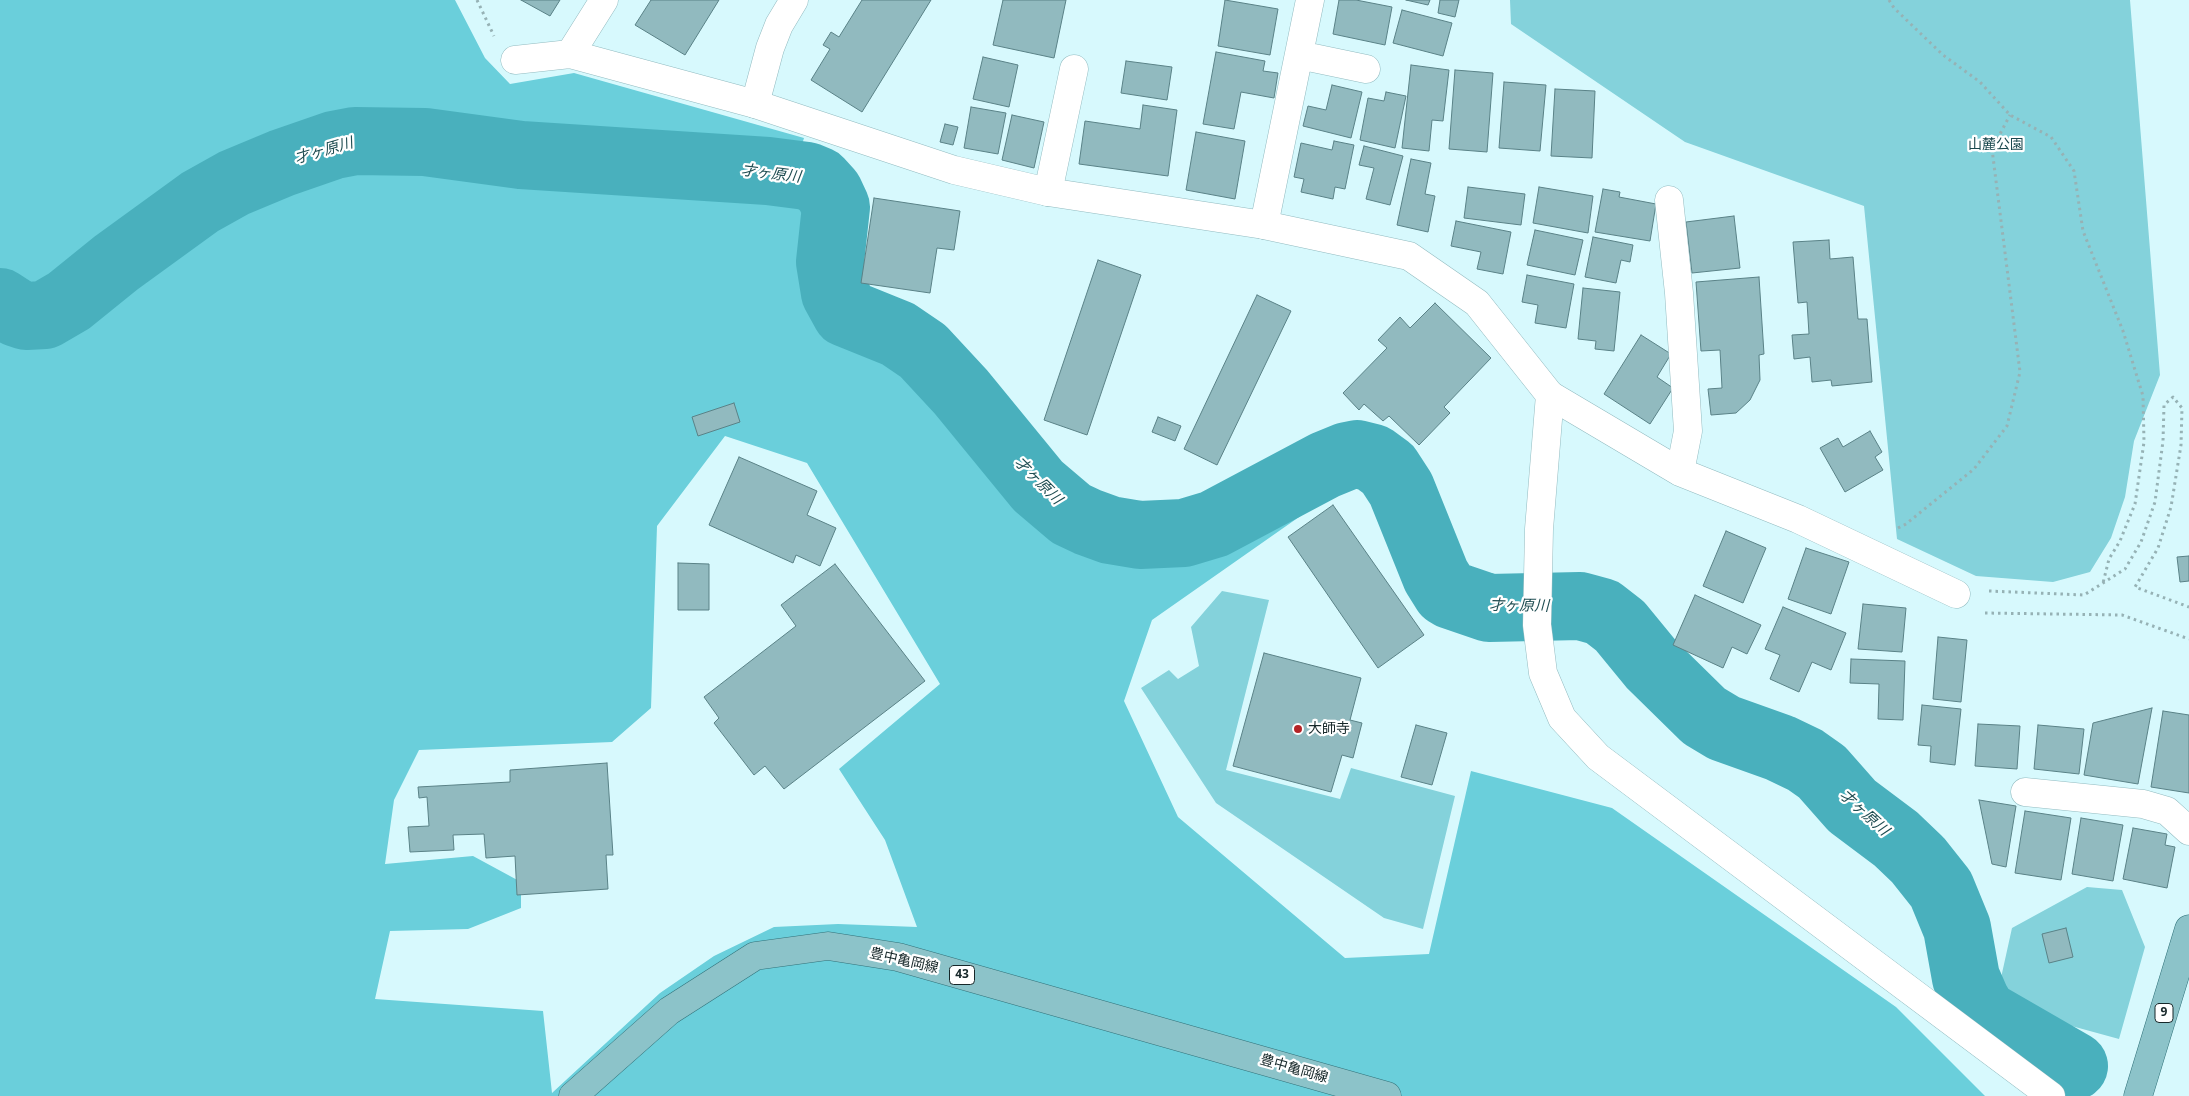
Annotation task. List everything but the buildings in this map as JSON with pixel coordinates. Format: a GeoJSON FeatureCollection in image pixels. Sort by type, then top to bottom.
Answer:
{"type":"FeatureCollection","features":[{"type":"Feature","properties":{"kind":"main road","name":"9"},"geometry":{"type":"LineString","coordinates":[[2138,1096],[2181,984],[2189,929]]}},
{"type":"Feature","properties":{"kind":"main road","name":"豊中亀岡線"},"geometry":{"type":"LineString","coordinates":[[574,1096],[668,1011],[755,956],[828,946],[898,957],[1386,1096]]}},
{"type":"Feature","properties":{"kind":"street"},"geometry":{"type":"LineString","coordinates":[[570,54],[604,0]]}},
{"type":"Feature","properties":{"kind":"street"},"geometry":{"type":"LineString","coordinates":[[755,104],[776,33],[794,0]]}},
{"type":"Feature","properties":{"kind":"street"},"geometry":{"type":"LineString","coordinates":[[1264,225],[1310,0]]}},
{"type":"Feature","properties":{"kind":"street"},"geometry":{"type":"LineString","coordinates":[[515,60],[570,54],[755,104],[954,170],[1048,192],[1264,225],[1408,256],[1477,303],[1550,395],[1680,472],[1798,519],[1956,594]]}},
{"type":"Feature","properties":{"kind":"street"},"geometry":{"type":"LineString","coordinates":[[1299,55],[1366,69]]}},
{"type":"Feature","properties":{"kind":"street"},"geometry":{"type":"LineString","coordinates":[[1048,192],[1074,69]]}},
{"type":"Feature","properties":{"kind":"street"},"geometry":{"type":"LineString","coordinates":[[1668,200],[1679,293],[1688,431],[1680,472]]}},
{"type":"Feature","properties":{"kind":"street"},"geometry":{"type":"LineString","coordinates":[[1550,395],[1539,529],[1536,625],[1543,673],[1562,718],[1598,757],[2051,1096]]}},
{"type":"Feature","properties":{"kind":"street"},"geometry":{"type":"LineString","coordinates":[[2024,792],[2143,804],[2167,811],[2189,831]]}},
{"type":"Feature","properties":{"kind":"path"},"geometry":{"type":"LineString","coordinates":[[1889,0],[1894,8],[1942,55],[1980,82],[2010,115],[2051,137],[2074,170],[2083,231],[2123,331],[2143,396],[2144,442],[2135,504],[2120,541],[2109,559],[2103,583]]}},
{"type":"Feature","properties":{"kind":"path"},"geometry":{"type":"LineString","coordinates":[[1857,548],[1906,524],[1967,475],[1974,469],[2007,426],[2020,372],[1992,149],[2010,115]]}},
{"type":"Feature","properties":{"kind":"path"},"geometry":{"type":"LineString","coordinates":[[1956,594],[1979,590],[2084,595],[2124,569],[2141,542],[2155,502],[2163,441],[2164,405],[2172,397],[2182,408],[2181,445],[2171,506],[2158,548],[2135,587],[2189,606]]}},
{"type":"Feature","properties":{"kind":"path"},"geometry":{"type":"LineString","coordinates":[[1976,613],[2122,615],[2189,639]]}},
{"type":"Feature","properties":{"kind":"green space","name":"山麓公園"},"geometry":{"type":"Polygon","coordinates":[[[1510,0],[2130,0],[2160,375],[2134,441],[2125,497],[2111,538],[2090,572],[2053,582],[1976,576],[1897,539],[1864,206],[1685,142],[1511,24],[1510,0]]]}},
{"type":"Feature","properties":{"kind":"green space"},"geometry":{"type":"Polygon","coordinates":[[[1222,591],[1269,600],[1226,770],[1340,799],[1351,768],[1455,796],[1423,929],[1384,918],[1216,803],[1141,688],[1169,670],[1178,679],[1199,666],[1191,627],[1222,591]]]}},
{"type":"Feature","properties":{"kind":"green space"},"geometry":{"type":"Polygon","coordinates":[[[2087,887],[2122,890],[2145,947],[2119,1039],[1995,1005],[2012,928],[2087,887]]]}},
{"type":"Feature","properties":{"kind":"shaded area"},"geometry":{"type":"Polygon","coordinates":[[[0,0],[455,0],[485,58],[510,84],[574,73],[804,138],[799,154],[798,186],[815,211],[809,245],[824,320],[909,353],[1047,519],[1112,543],[1200,546],[1342,470],[1349,482],[1152,620],[1124,701],[1178,817],[1345,958],[1429,954],[1471,771],[1612,808],[1896,1007],[1985,1096],[0,1096],[0,0]],[[725,436],[657,526],[651,708],[612,742],[419,750],[394,800],[385,864],[473,856],[521,882],[521,908],[468,929],[390,931],[375,999],[543,1011],[552,1093],[660,993],[714,956],[774,927],[838,924],[917,927],[885,840],[839,769],[940,684],[807,463],[725,436]]]}},
{"type":"Feature","properties":{"kind":"waterway","name":"才ヶ原川"},"geometry":{"type":"LineString","coordinates":[[0,302],[17,313],[26,316],[45,315],[69,301],[116,263],[200,202],[234,183],[282,163],[334,145],[355,141],[425,142],[521,155],[768,171],[807,176],[819,181],[829,192],[836,207],[830,262],[835,293],[846,313],[898,334],[923,351],[961,392],[1038,486],[1071,514],[1110,530],[1140,535],[1184,533],[1214,524],[1325,465],[1347,456],[1357,454],[1373,458],[1388,469],[1401,489],[1436,576],[1446,592],[1489,608],[1580,606],[1602,612],[1620,626],[1652,665],[1704,716],[1724,728],[1780,748],[1805,760],[1822,772],[1852,806],[1896,839],[1918,860],[1941,889],[1957,928],[1966,978],[1982,1011],[1989,1017],[2074,1066]]}},
{"type":"Feature","properties":{"kind":"place","name":"大師寺"},"geometry":{"type":"Point","coordinates":[1298,729]}}]}
